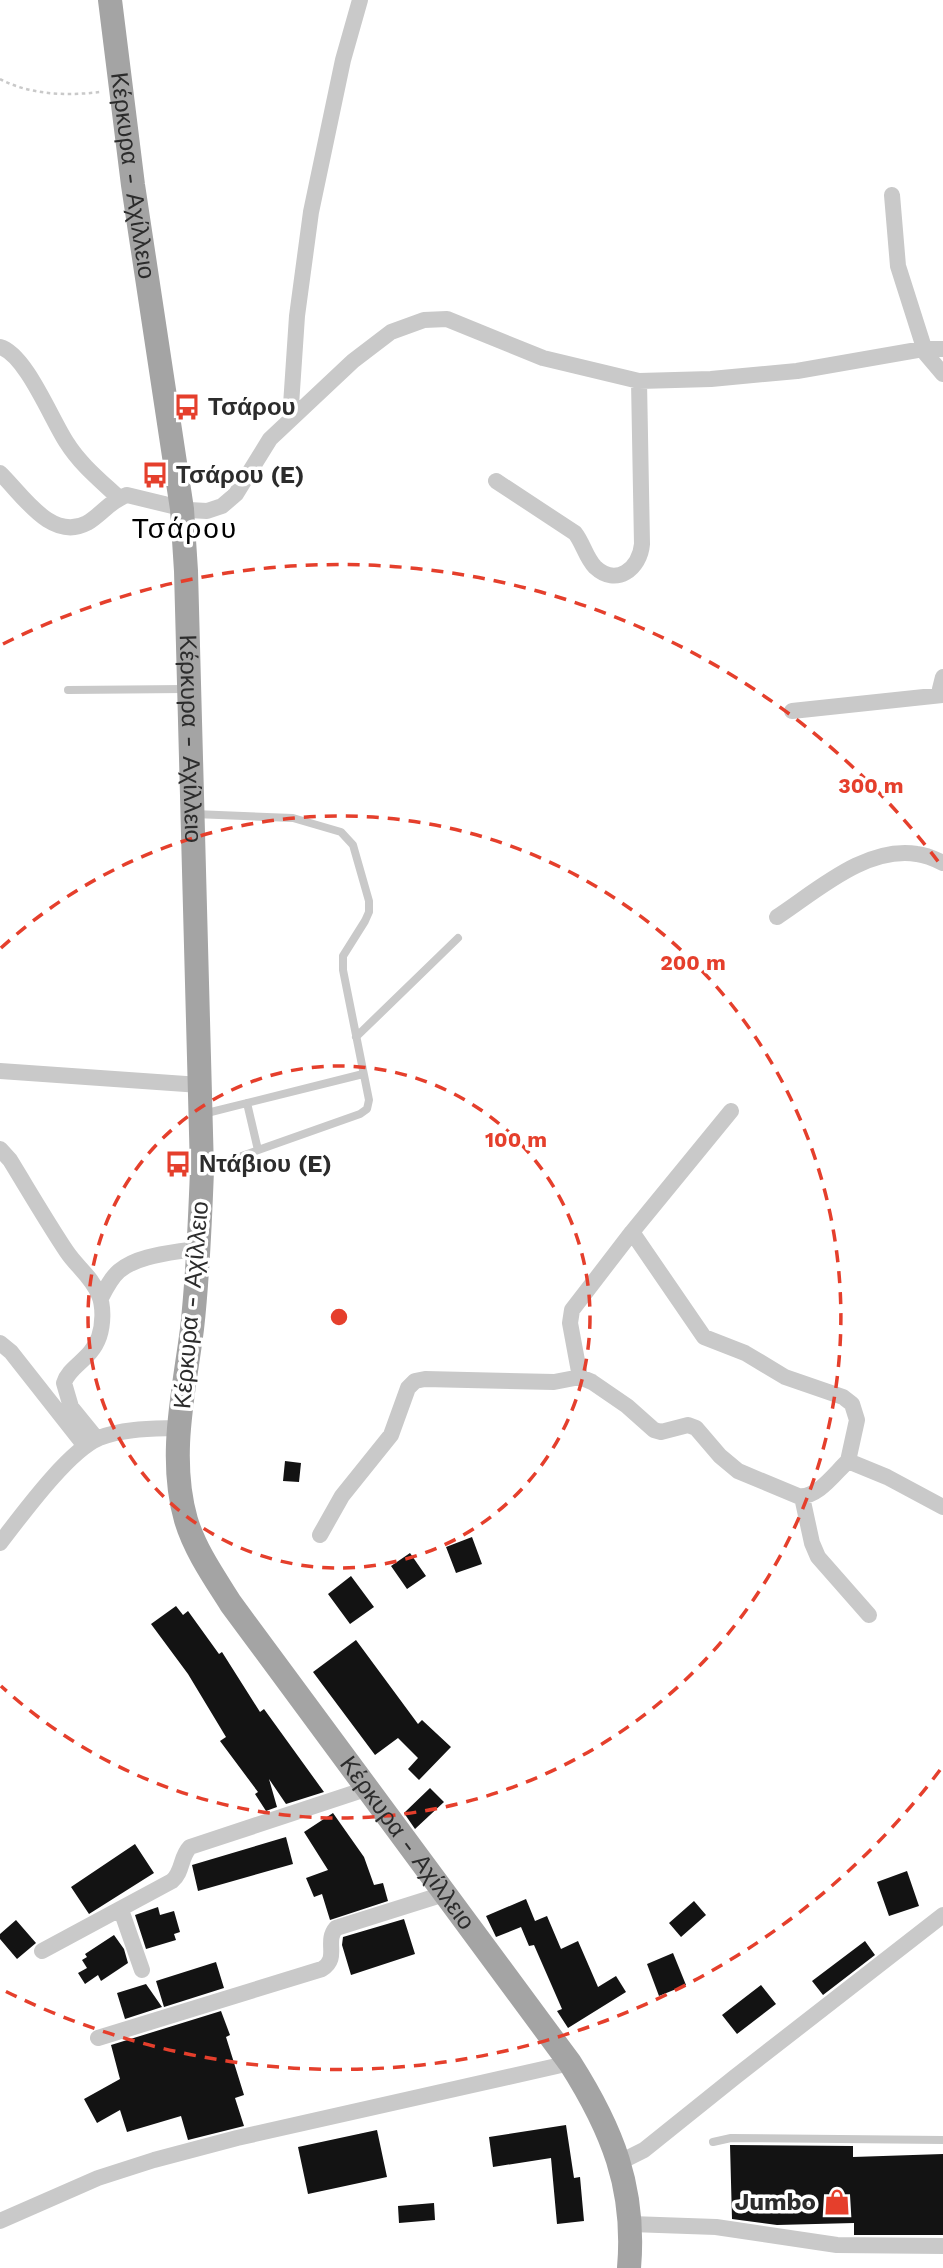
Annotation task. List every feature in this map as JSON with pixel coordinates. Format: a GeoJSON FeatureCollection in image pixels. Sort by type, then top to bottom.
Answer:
{"type":"FeatureCollection","features":[{"type":"Feature","properties":{"kind":"main road","name":"Κέρκυρα - Αχίλλειο"},"geometry":{"type":"LineString","coordinates":[[110,0],[150,303],[183,509],[202,1170],[199,1248],[179,1428],[178,1471],[181,1496],[187,1522],[206,1565],[231,1604],[570,2063],[604,2121],[625,2181],[631,2224],[629,2268]]}},
{"type":"Feature","properties":{"kind":"street"},"geometry":{"type":"LineString","coordinates":[[290,420],[299,294],[311,212],[343,60],[360,0]]}},
{"type":"Feature","properties":{"kind":"street"},"geometry":{"type":"LineString","coordinates":[[892,195],[896,259],[923,349],[929,360],[943,374]]}},
{"type":"Feature","properties":{"kind":"street"},"geometry":{"type":"LineString","coordinates":[[0,472],[41,516],[57,526],[76,527],[85,524],[118,498],[131,495],[183,509],[207,511],[228,502],[242,485],[270,439],[370,345],[400,327],[436,318],[451,321],[543,358],[639,381],[711,379],[797,371],[923,349],[943,349]]}},
{"type":"Feature","properties":{"kind":"street"},"geometry":{"type":"LineString","coordinates":[[0,347],[12,354],[41,395],[66,443],[118,498]]}},
{"type":"Feature","properties":{"kind":"street"},"geometry":{"type":"LineString","coordinates":[[496,481],[575,533],[592,564],[606,574],[616,575],[635,566],[641,556],[642,544],[639,381]]}},
{"type":"Feature","properties":{"kind":"street"},"geometry":{"type":"LineString","coordinates":[[792,711],[943,695],[940,689],[943,677]]}},
{"type":"Feature","properties":{"kind":"street"},"geometry":{"type":"LineString","coordinates":[[777,917],[846,872],[880,856],[897,853],[920,854],[943,863]]}},
{"type":"Feature","properties":{"kind":"street"},"geometry":{"type":"LineString","coordinates":[[0,1071],[200,1085]]}},
{"type":"Feature","properties":{"kind":"street"},"geometry":{"type":"LineString","coordinates":[[580,1377],[570,1323],[572,1310],[731,1111]]}},
{"type":"Feature","properties":{"kind":"street"},"geometry":{"type":"LineString","coordinates":[[0,1149],[10,1160],[69,1255],[87,1273],[101,1298],[103,1310],[97,1341],[88,1357],[71,1371],[64,1383],[71,1407],[91,1442]]}},
{"type":"Feature","properties":{"kind":"street"},"geometry":{"type":"LineString","coordinates":[[320,1535],[342,1496],[391,1435],[405,1392],[415,1381],[425,1379],[554,1382],[580,1377],[627,1406],[654,1430],[661,1432],[692,1426],[738,1471],[802,1497],[814,1493],[848,1461],[857,1419],[852,1404],[843,1397],[785,1377],[745,1353],[704,1337],[632,1232]]}},
{"type":"Feature","properties":{"kind":"street"},"geometry":{"type":"LineString","coordinates":[[101,1298],[112,1278],[124,1266],[199,1248]]}},
{"type":"Feature","properties":{"kind":"street"},"geometry":{"type":"LineString","coordinates":[[0,1343],[91,1442]]}},
{"type":"Feature","properties":{"kind":"street"},"geometry":{"type":"LineString","coordinates":[[0,1543],[34,1498],[91,1442],[116,1432],[179,1428]]}},
{"type":"Feature","properties":{"kind":"street"},"geometry":{"type":"LineString","coordinates":[[848,1461],[887,1477],[943,1507]]}},
{"type":"Feature","properties":{"kind":"street"},"geometry":{"type":"LineString","coordinates":[[802,1497],[813,1548],[818,1557],[869,1615]]}},
{"type":"Feature","properties":{"kind":"street"},"geometry":{"type":"LineString","coordinates":[[42,1951],[174,1880],[184,1853],[190,1847],[369,1788]]}},
{"type":"Feature","properties":{"kind":"street"},"geometry":{"type":"LineString","coordinates":[[98,2038],[322,1969],[331,1962],[330,1937],[336,1928],[444,1894]]}},
{"type":"Feature","properties":{"kind":"street"},"geometry":{"type":"LineString","coordinates":[[121,1910],[142,1970]]}},
{"type":"Feature","properties":{"kind":"street"},"geometry":{"type":"LineString","coordinates":[[620,2162],[644,2150],[943,1915]]}},
{"type":"Feature","properties":{"kind":"street"},"geometry":{"type":"LineString","coordinates":[[0,2221],[98,2178],[153,2160],[237,2138],[570,2063]]}},
{"type":"Feature","properties":{"kind":"street"},"geometry":{"type":"LineString","coordinates":[[631,2224],[716,2227],[837,2245],[943,2246]]}},
{"type":"Feature","properties":{"kind":"lane"},"geometry":{"type":"LineString","coordinates":[[68,690],[188,689]]}},
{"type":"Feature","properties":{"kind":"lane"},"geometry":{"type":"LineString","coordinates":[[191,814],[293,818],[341,832],[353,845],[369,901],[366,921],[343,956],[345,990],[369,1100],[364,1112],[202,1170]]}},
{"type":"Feature","properties":{"kind":"lane"},"geometry":{"type":"LineString","coordinates":[[356,1037],[458,938]]}},
{"type":"Feature","properties":{"kind":"lane"},"geometry":{"type":"LineString","coordinates":[[201,1115],[363,1074]]}},
{"type":"Feature","properties":{"kind":"lane"},"geometry":{"type":"LineString","coordinates":[[247,1103],[258,1150]]}},
{"type":"Feature","properties":{"kind":"lane"},"geometry":{"type":"LineString","coordinates":[[713,2142],[731,2138],[943,2140]]}},
{"type":"Feature","properties":{"kind":"path"},"geometry":{"type":"LineString","coordinates":[[0,79],[31,91],[81,94],[121,89]]}},
{"type":"Feature","properties":{"kind":"building"},"geometry":{"type":"Polygon","coordinates":[[[285,1461],[301,1463],[299,1482],[283,1481],[285,1461]]]}},
{"type":"Feature","properties":{"kind":"building"},"geometry":{"type":"Polygon","coordinates":[[[472,1537],[482,1564],[456,1573],[446,1547],[472,1537]]]}},
{"type":"Feature","properties":{"kind":"building"},"geometry":{"type":"Polygon","coordinates":[[[410,1553],[426,1576],[407,1589],[391,1566],[410,1553]]]}},
{"type":"Feature","properties":{"kind":"building"},"geometry":{"type":"Polygon","coordinates":[[[351,1576],[374,1607],[350,1624],[328,1594],[351,1576]]]}},
{"type":"Feature","properties":{"kind":"building"},"geometry":{"type":"Polygon","coordinates":[[[176,1606],[183,1615],[188,1611],[219,1654],[222,1652],[260,1712],[264,1709],[324,1792],[286,1804],[269,1779],[277,1807],[266,1811],[255,1794],[258,1792],[220,1741],[226,1737],[188,1674],[151,1624],[176,1606]]]}},
{"type":"Feature","properties":{"kind":"building"},"geometry":{"type":"Polygon","coordinates":[[[356,1640],[418,1724],[422,1720],[451,1747],[419,1780],[408,1769],[418,1758],[398,1738],[375,1755],[313,1672],[356,1640]]]}},
{"type":"Feature","properties":{"kind":"building"},"geometry":{"type":"Polygon","coordinates":[[[430,1788],[444,1802],[415,1829],[404,1813],[430,1788]]]}},
{"type":"Feature","properties":{"kind":"building"},"geometry":{"type":"Polygon","coordinates":[[[333,1813],[364,1857],[374,1885],[383,1883],[388,1901],[330,1920],[322,1894],[314,1897],[306,1878],[328,1870],[304,1832],[333,1813]]]}},
{"type":"Feature","properties":{"kind":"building"},"geometry":{"type":"Polygon","coordinates":[[[286,1837],[293,1864],[198,1891],[192,1865],[286,1837]]]}},
{"type":"Feature","properties":{"kind":"building"},"geometry":{"type":"Polygon","coordinates":[[[135,1844],[154,1873],[89,1914],[71,1887],[135,1844]]]}},
{"type":"Feature","properties":{"kind":"building"},"geometry":{"type":"Polygon","coordinates":[[[907,1871],[919,1906],[889,1916],[877,1882],[907,1871]]]}},
{"type":"Feature","properties":{"kind":"building"},"geometry":{"type":"Polygon","coordinates":[[[526,1899],[535,1921],[547,1916],[561,1949],[578,1941],[598,1987],[616,1976],[626,1992],[568,2028],[557,2011],[562,2009],[534,1945],[529,1946],[521,1927],[496,1937],[486,1916],[526,1899]]]}},
{"type":"Feature","properties":{"kind":"building"},"geometry":{"type":"Polygon","coordinates":[[[694,1901],[706,1915],[681,1937],[669,1923],[694,1901]]]}},
{"type":"Feature","properties":{"kind":"building"},"geometry":{"type":"Polygon","coordinates":[[[158,1907],[160,1915],[174,1911],[180,1932],[174,1934],[176,1940],[146,1949],[135,1915],[158,1907]]]}},
{"type":"Feature","properties":{"kind":"building"},"geometry":{"type":"Polygon","coordinates":[[[404,1919],[415,1954],[351,1975],[342,1945],[343,1937],[404,1919]]]}},
{"type":"Feature","properties":{"kind":"building"},"geometry":{"type":"Polygon","coordinates":[[[16,1920],[36,1943],[17,1959],[0,1939],[0,1934],[16,1920]]]}},
{"type":"Feature","properties":{"kind":"building"},"geometry":{"type":"Polygon","coordinates":[[[114,1935],[124,1949],[128,1963],[101,1981],[98,1975],[85,1984],[78,1973],[87,1968],[82,1960],[87,1957],[85,1954],[114,1935]]]}},
{"type":"Feature","properties":{"kind":"building"},"geometry":{"type":"Polygon","coordinates":[[[865,1941],[875,1955],[823,1995],[812,1981],[865,1941]]]}},
{"type":"Feature","properties":{"kind":"building"},"geometry":{"type":"Polygon","coordinates":[[[673,1953],[686,1985],[659,1996],[647,1964],[673,1953]]]}},
{"type":"Feature","properties":{"kind":"building"},"geometry":{"type":"Polygon","coordinates":[[[216,1962],[224,1988],[164,2007],[156,1981],[216,1962]]]}},
{"type":"Feature","properties":{"kind":"building"},"geometry":{"type":"Polygon","coordinates":[[[146,1984],[162,2007],[125,2019],[117,1993],[146,1984]]]}},
{"type":"Feature","properties":{"kind":"building"},"geometry":{"type":"Polygon","coordinates":[[[761,1985],[776,2004],[737,2034],[722,2015],[761,1985]]]}},
{"type":"Feature","properties":{"kind":"building"},"geometry":{"type":"Polygon","coordinates":[[[221,2011],[230,2035],[226,2037],[244,2095],[235,2098],[244,2126],[188,2140],[181,2116],[127,2132],[120,2110],[97,2123],[84,2099],[120,2079],[111,2045],[221,2011]]]}},
{"type":"Feature","properties":{"kind":"building"},"geometry":{"type":"Polygon","coordinates":[[[566,2125],[574,2178],[580,2177],[584,2221],[557,2224],[551,2158],[493,2167],[489,2137],[566,2125]]]}},
{"type":"Feature","properties":{"kind":"building"},"geometry":{"type":"Polygon","coordinates":[[[377,2130],[387,2177],[308,2194],[298,2147],[377,2130]]]}},
{"type":"Feature","properties":{"kind":"building","name":"Jumbo"},"geometry":{"type":"Polygon","coordinates":[[[730,2145],[853,2146],[853,2157],[943,2154],[943,2235],[854,2235],[854,2223],[777,2225],[732,2219],[730,2145]]]}},
{"type":"Feature","properties":{"kind":"building"},"geometry":{"type":"Polygon","coordinates":[[[434,2203],[435,2220],[399,2223],[398,2206],[434,2203]]]}},
{"type":"Feature","properties":{"kind":"place","name":"Τσάρου"},"geometry":{"type":"Point","coordinates":[187,407]}},
{"type":"Feature","properties":{"kind":"place","name":"Τσάρου (E)"},"geometry":{"type":"Point","coordinates":[155,475]}},
{"type":"Feature","properties":{"kind":"place","name":"Ντάβιου (E)"},"geometry":{"type":"Point","coordinates":[178,1164]}},
{"type":"Feature","properties":{"kind":"place","name":"Jumbo"},"geometry":{"type":"Point","coordinates":[837,2202]}},
{"type":"Feature","properties":{"kind":"district","name":"Τσάρου"},"geometry":{"type":"Point","coordinates":[185,528]}}]}
